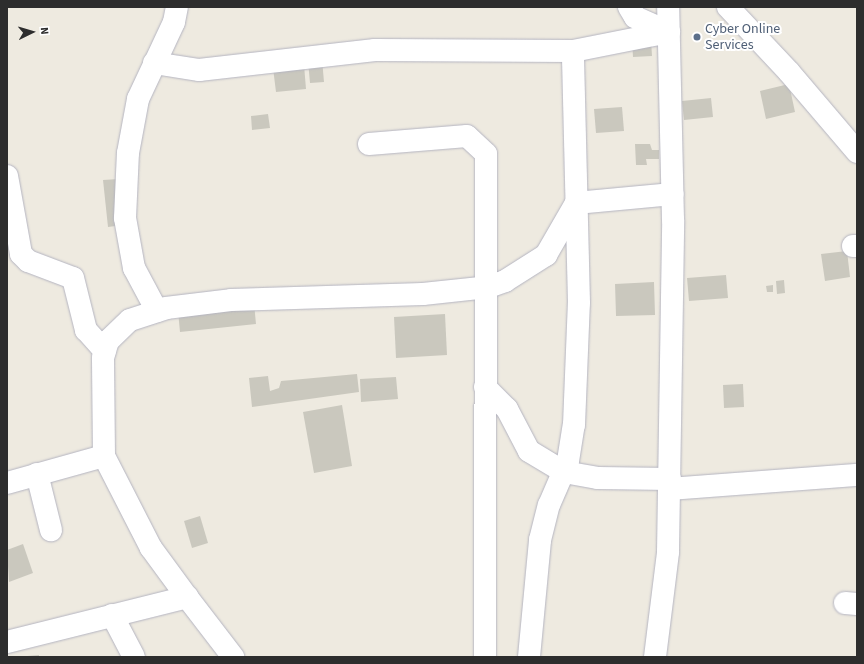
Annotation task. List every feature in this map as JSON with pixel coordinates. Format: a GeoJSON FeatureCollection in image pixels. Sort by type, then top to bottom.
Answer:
{"type":"FeatureCollection","features":[{"type":"Feature","properties":{"kind":"street"},"geometry":{"type":"LineString","coordinates":[[157,311],[134,268],[125,218],[129,145],[138,98],[174,22],[177,7]]}},
{"type":"Feature","properties":{"kind":"street"},"geometry":{"type":"LineString","coordinates":[[629,7],[635,17],[669,32]]}},
{"type":"Feature","properties":{"kind":"street"},"geometry":{"type":"LineString","coordinates":[[656,657],[668,552],[670,484],[672,194],[668,7]]}},
{"type":"Feature","properties":{"kind":"street"},"geometry":{"type":"LineString","coordinates":[[728,7],[856,147]]}},
{"type":"Feature","properties":{"kind":"street"},"geometry":{"type":"LineString","coordinates":[[154,63],[199,70],[320,53],[375,50],[573,52],[669,32]]}},
{"type":"Feature","properties":{"kind":"street"},"geometry":{"type":"LineString","coordinates":[[529,657],[540,540],[549,505],[568,461],[575,402],[579,303],[573,52]]}},
{"type":"Feature","properties":{"kind":"street"},"geometry":{"type":"LineString","coordinates":[[369,144],[467,136],[478,143],[486,154],[488,287],[485,387],[485,657]]}},
{"type":"Feature","properties":{"kind":"street"},"geometry":{"type":"LineString","coordinates":[[7,176],[22,254],[28,261],[73,278],[86,330],[105,351]]}},
{"type":"Feature","properties":{"kind":"street"},"geometry":{"type":"LineString","coordinates":[[576,204],[672,194]]}},
{"type":"Feature","properties":{"kind":"street"},"geometry":{"type":"LineString","coordinates":[[233,657],[151,548],[104,456],[105,351],[108,341],[130,320],[157,311],[231,300],[423,294],[488,287],[505,281],[546,255],[576,204]]}},
{"type":"Feature","properties":{"kind":"street"},"geometry":{"type":"LineString","coordinates":[[485,387],[507,409],[529,452],[564,472],[598,478],[670,484],[857,475]]}},
{"type":"Feature","properties":{"kind":"street"},"geometry":{"type":"LineString","coordinates":[[7,483],[104,456]]}},
{"type":"Feature","properties":{"kind":"street"},"geometry":{"type":"LineString","coordinates":[[37,474],[51,530]]}},
{"type":"Feature","properties":{"kind":"street"},"geometry":{"type":"LineString","coordinates":[[7,642],[187,597]]}},
{"type":"Feature","properties":{"kind":"street"},"geometry":{"type":"LineString","coordinates":[[112,615],[134,657]]}},
{"type":"Feature","properties":{"kind":"building"},"geometry":{"type":"Polygon","coordinates":[[[651,41],[652,56],[633,57],[632,42],[651,41]]]}},
{"type":"Feature","properties":{"kind":"building"},"geometry":{"type":"Polygon","coordinates":[[[322,59],[324,82],[310,83],[308,61],[322,59]]]}},
{"type":"Feature","properties":{"kind":"building"},"geometry":{"type":"Polygon","coordinates":[[[304,65],[306,89],[276,92],[273,68],[304,65]]]}},
{"type":"Feature","properties":{"kind":"building"},"geometry":{"type":"Polygon","coordinates":[[[789,84],[795,112],[766,119],[760,91],[789,84]]]}},
{"type":"Feature","properties":{"kind":"building"},"geometry":{"type":"Polygon","coordinates":[[[711,98],[713,117],[684,120],[682,101],[711,98]]]}},
{"type":"Feature","properties":{"kind":"building"},"geometry":{"type":"Polygon","coordinates":[[[622,107],[624,131],[596,133],[594,109],[622,107]]]}},
{"type":"Feature","properties":{"kind":"building"},"geometry":{"type":"Polygon","coordinates":[[[268,114],[270,128],[252,130],[251,116],[268,114]]]}},
{"type":"Feature","properties":{"kind":"building"},"geometry":{"type":"Polygon","coordinates":[[[635,144],[650,144],[652,150],[659,150],[659,159],[646,159],[647,165],[636,165],[635,144]]]}},
{"type":"Feature","properties":{"kind":"building"},"geometry":{"type":"Polygon","coordinates":[[[119,179],[123,225],[108,227],[103,180],[119,179]]]}},
{"type":"Feature","properties":{"kind":"building"},"geometry":{"type":"Polygon","coordinates":[[[847,251],[850,277],[825,281],[821,254],[847,251]]]}},
{"type":"Feature","properties":{"kind":"building"},"geometry":{"type":"Polygon","coordinates":[[[726,275],[728,298],[689,301],[687,278],[726,275]]]}},
{"type":"Feature","properties":{"kind":"building"},"geometry":{"type":"Polygon","coordinates":[[[784,280],[785,293],[777,294],[776,281],[784,280]]]}},
{"type":"Feature","properties":{"kind":"building"},"geometry":{"type":"Polygon","coordinates":[[[654,282],[655,315],[616,316],[615,284],[654,282]]]}},
{"type":"Feature","properties":{"kind":"building"},"geometry":{"type":"Polygon","coordinates":[[[773,285],[773,292],[767,292],[766,286],[773,285]]]}},
{"type":"Feature","properties":{"kind":"building"},"geometry":{"type":"Polygon","coordinates":[[[254,303],[256,324],[180,332],[178,311],[254,303]]]}},
{"type":"Feature","properties":{"kind":"building"},"geometry":{"type":"Polygon","coordinates":[[[445,314],[447,355],[396,358],[394,317],[445,314]]]}},
{"type":"Feature","properties":{"kind":"building"},"geometry":{"type":"Polygon","coordinates":[[[357,374],[359,392],[252,407],[249,378],[268,376],[270,391],[279,388],[281,381],[357,374]]]}},
{"type":"Feature","properties":{"kind":"building"},"geometry":{"type":"Polygon","coordinates":[[[396,377],[398,399],[361,402],[360,379],[396,377]]]}},
{"type":"Feature","properties":{"kind":"building"},"geometry":{"type":"Polygon","coordinates":[[[743,384],[744,407],[724,408],[723,385],[743,384]]]}},
{"type":"Feature","properties":{"kind":"building"},"geometry":{"type":"Polygon","coordinates":[[[342,405],[352,466],[314,473],[303,412],[342,405]]]}},
{"type":"Feature","properties":{"kind":"building"},"geometry":{"type":"Polygon","coordinates":[[[200,516],[208,543],[192,548],[184,521],[200,516]]]}},
{"type":"Feature","properties":{"kind":"building"},"geometry":{"type":"Polygon","coordinates":[[[23,544],[33,573],[9,582],[7,550],[23,544]]]}},
{"type":"Feature","properties":{"kind":"building"},"geometry":{"type":"Polygon","coordinates":[[[39,655],[39,657],[27,657],[27,656],[39,655]]]}},
{"type":"Feature","properties":{"kind":"place","name":"Cyber Online Services"},"geometry":{"type":"Point","coordinates":[697,37]}}]}
